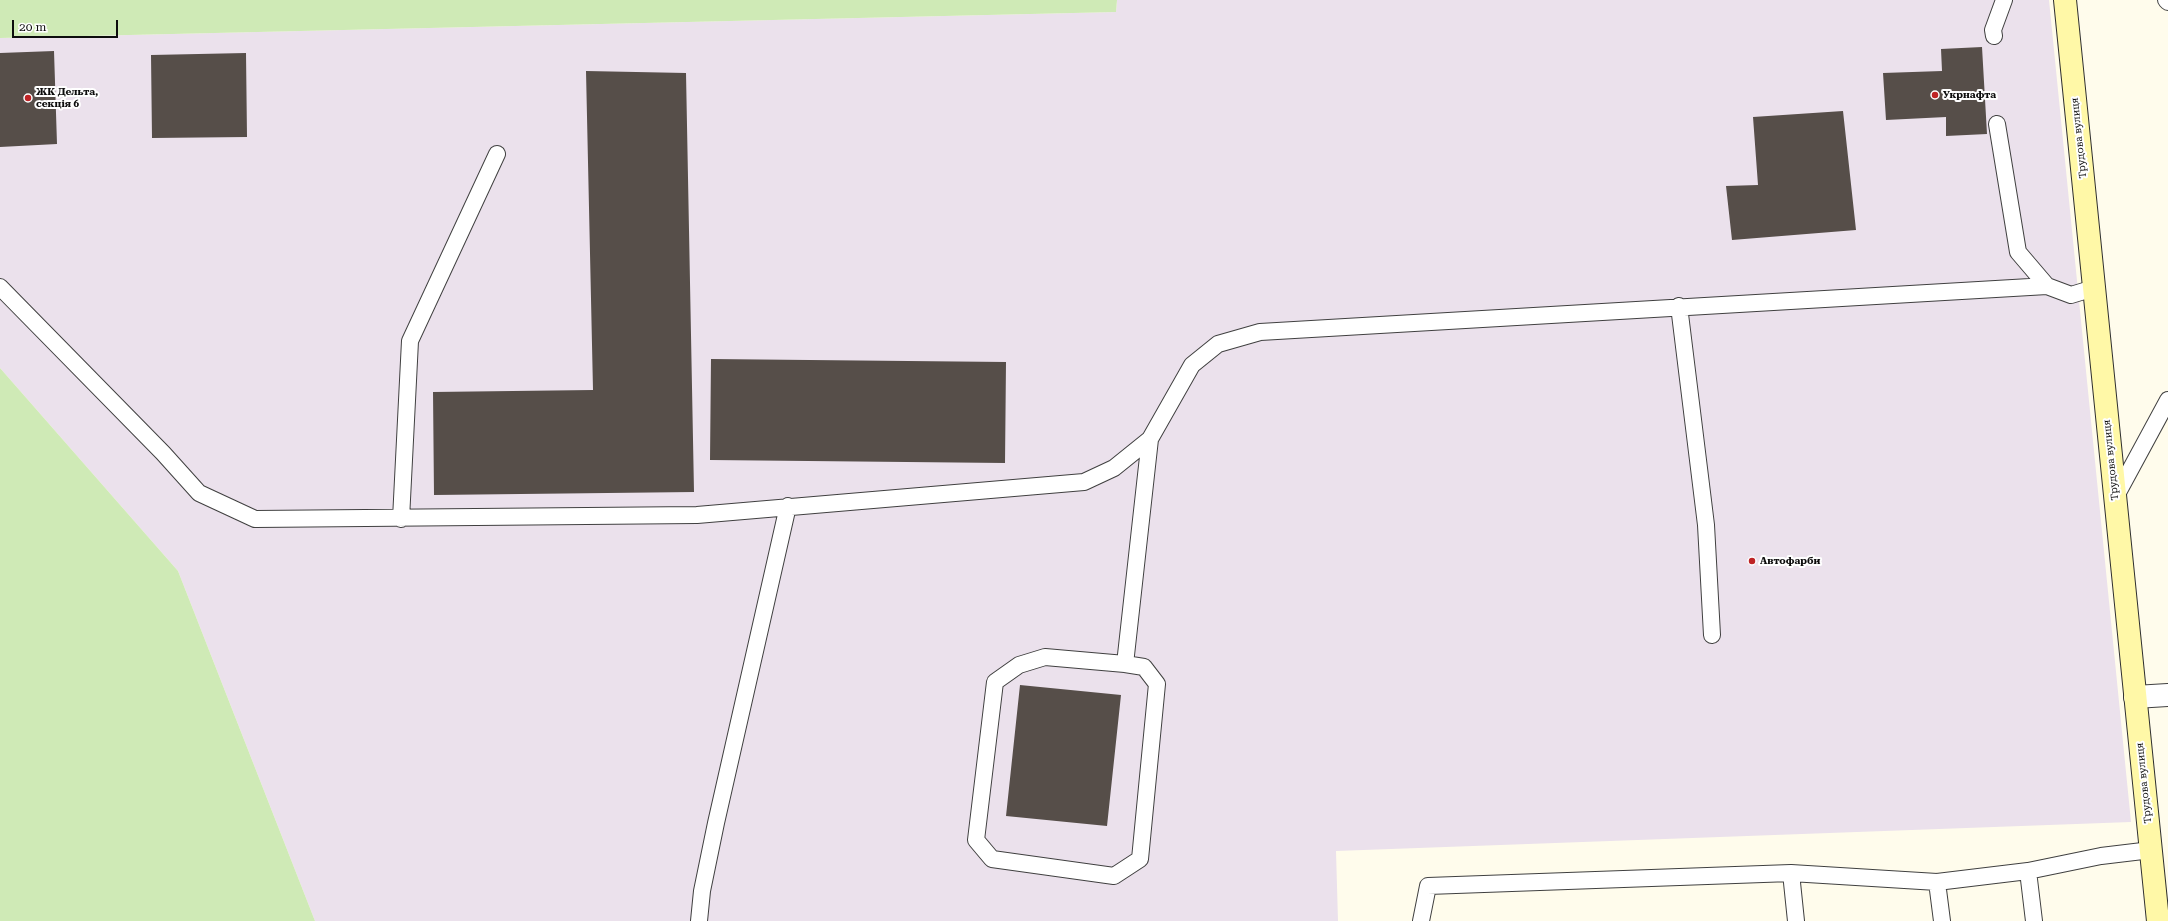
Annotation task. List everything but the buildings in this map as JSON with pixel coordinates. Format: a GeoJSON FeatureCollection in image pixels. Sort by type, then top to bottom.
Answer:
{"type":"FeatureCollection","features":[{"type":"Feature","properties":{"kind":"main road","name":"Трудова вулиця"},"geometry":{"type":"LineString","coordinates":[[2065,0],[2158,921]]}},
{"type":"Feature","properties":{"kind":"street"},"geometry":{"type":"LineString","coordinates":[[2135,697],[2168,695]]}},
{"type":"Feature","properties":{"kind":"lane"},"geometry":{"type":"LineString","coordinates":[[1994,36],[1993,30],[2004,0]]}},
{"type":"Feature","properties":{"kind":"lane"},"geometry":{"type":"LineString","coordinates":[[1997,124],[2018,252],[2048,286]]}},
{"type":"Feature","properties":{"kind":"lane"},"geometry":{"type":"LineString","coordinates":[[401,519],[410,341],[497,154]]}},
{"type":"Feature","properties":{"kind":"lane"},"geometry":{"type":"LineString","coordinates":[[0,287],[163,454],[199,493],[255,519],[401,519],[696,515],[1084,482],[1114,468],[1150,439],[1192,365],[1218,344],[1260,332],[1679,306],[2048,286],[2071,295],[2094,288]]}},
{"type":"Feature","properties":{"kind":"lane"},"geometry":{"type":"LineString","coordinates":[[1679,306],[1706,525],[1712,635]]}},
{"type":"Feature","properties":{"kind":"lane"},"geometry":{"type":"LineString","coordinates":[[2115,498],[2168,400]]}},
{"type":"Feature","properties":{"kind":"lane"},"geometry":{"type":"LineString","coordinates":[[1125,664],[1150,439]]}},
{"type":"Feature","properties":{"kind":"lane"},"geometry":{"type":"LineString","coordinates":[[699,921],[702,891],[716,823],[788,506]]}},
{"type":"Feature","properties":{"kind":"lane"},"geometry":{"type":"LineString","coordinates":[[1045,657],[1125,664],[1144,667],[1158,684],[1140,859],[1114,876],[992,859],[976,840],[995,682],[1019,665],[1045,657]]}},
{"type":"Feature","properties":{"kind":"lane"},"geometry":{"type":"LineString","coordinates":[[1421,921],[1428,886],[1791,873],[1937,882],[2028,871],[2101,856],[2151,850]]}},
{"type":"Feature","properties":{"kind":"lane"},"geometry":{"type":"LineString","coordinates":[[2028,871],[2034,921]]}},
{"type":"Feature","properties":{"kind":"lane"},"geometry":{"type":"LineString","coordinates":[[1791,873],[1796,921]]}},
{"type":"Feature","properties":{"kind":"lane"},"geometry":{"type":"LineString","coordinates":[[1937,882],[1942,921]]}},
{"type":"Feature","properties":{"kind":"shaded area"},"geometry":{"type":"Polygon","coordinates":[[[1117,0],[2049,0],[2131,822],[1336,851],[1338,921],[315,921],[178,571],[0,368],[0,38],[1116,12],[1117,0]]]}},
{"type":"Feature","properties":{"kind":"green space"},"geometry":{"type":"Polygon","coordinates":[[[0,0],[1117,0],[1116,12],[0,38],[0,0]]]}},
{"type":"Feature","properties":{"kind":"green space"},"geometry":{"type":"Polygon","coordinates":[[[0,368],[178,571],[315,921],[0,921],[0,368]]]}},
{"type":"Feature","properties":{"kind":"place","name":"Укрнафта"},"geometry":{"type":"Point","coordinates":[1935,95]}},
{"type":"Feature","properties":{"kind":"place","name":"ЖК Дельта, секція 6"},"geometry":{"type":"Point","coordinates":[28,98]}},
{"type":"Feature","properties":{"kind":"place","name":"Автофарби"},"geometry":{"type":"Point","coordinates":[1752,561]}}]}
